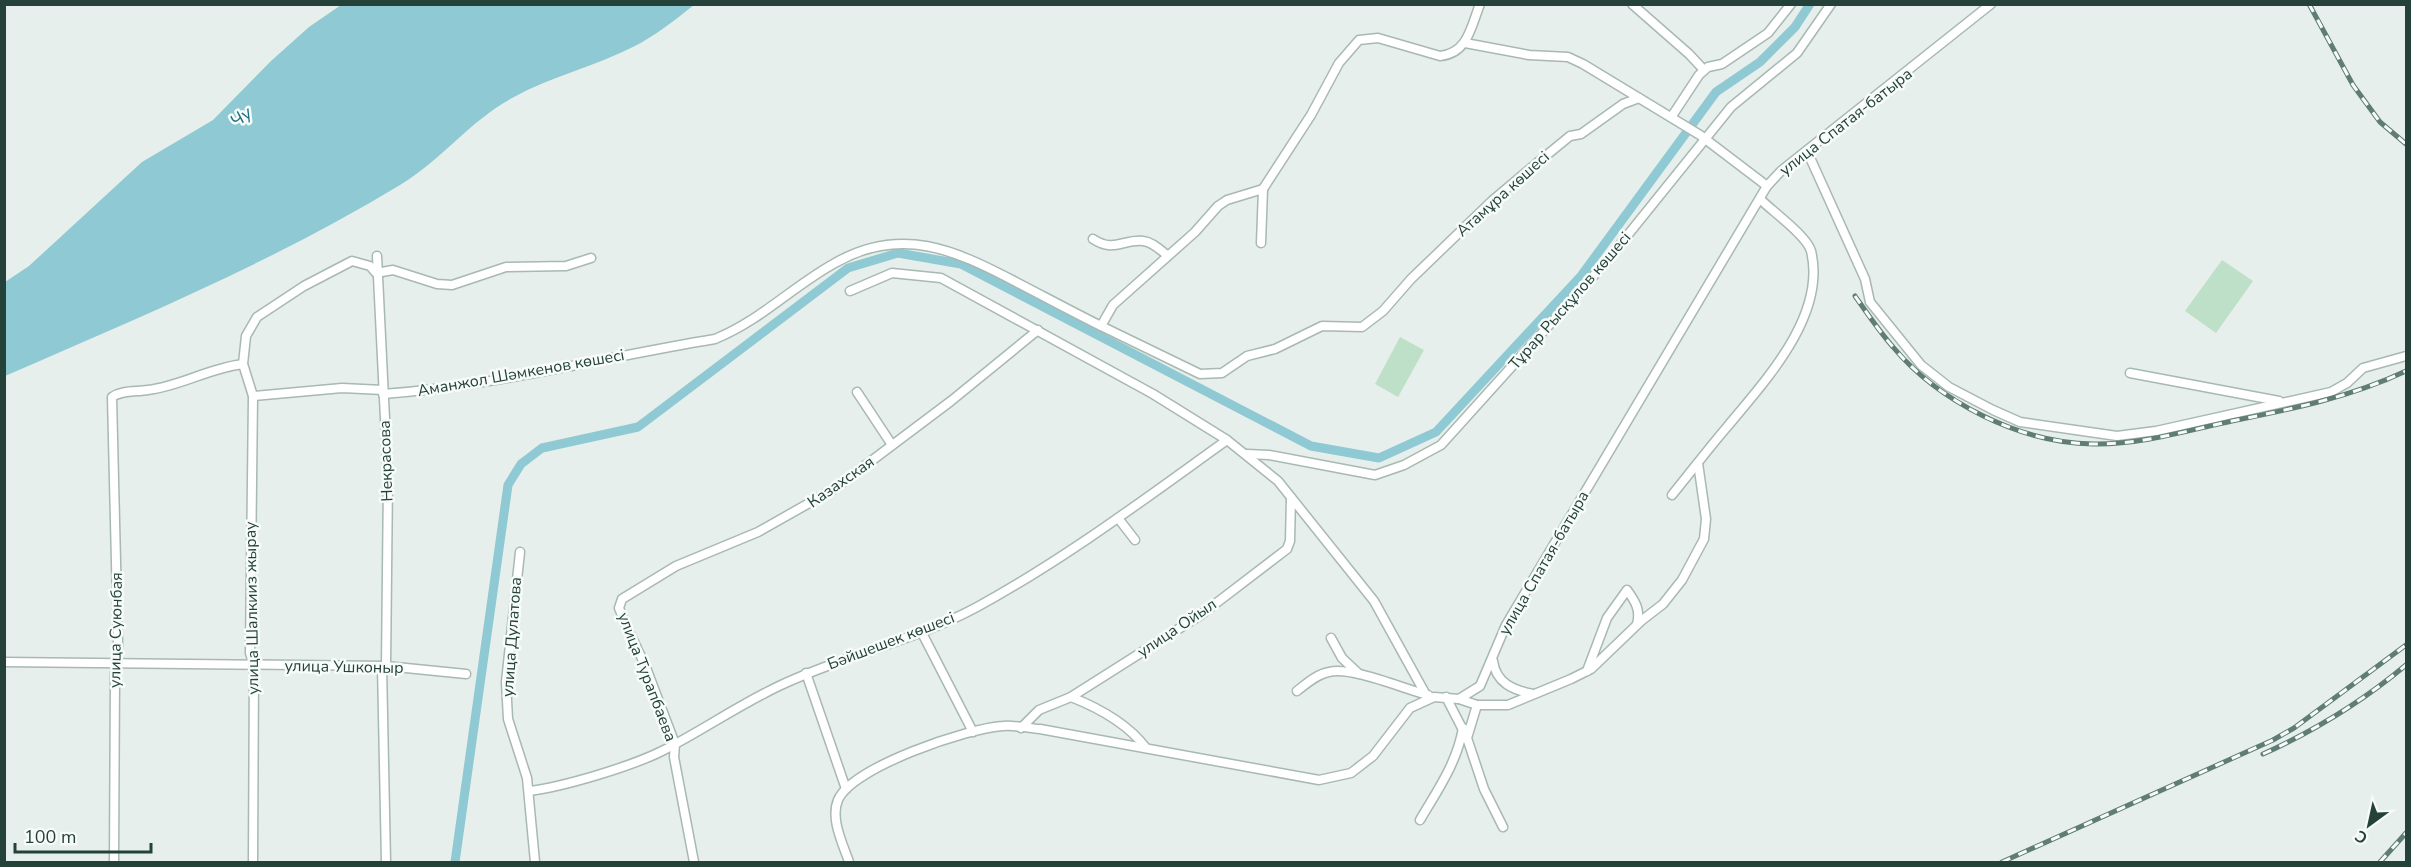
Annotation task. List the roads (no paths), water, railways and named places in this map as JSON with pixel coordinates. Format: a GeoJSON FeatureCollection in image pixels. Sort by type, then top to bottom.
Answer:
{"type":"FeatureCollection","features":[{"type":"Feature","properties":{"kind":"street"},"geometry":{"type":"LineString","coordinates":[[1261,243],[1263,189],[1311,116],[1339,63],[1359,40],[1378,38],[1440,56],[1458,52],[1465,43],[1479,4]]}},
{"type":"Feature","properties":{"kind":"street"},"geometry":{"type":"LineString","coordinates":[[1632,4],[1704,70]]}},
{"type":"Feature","properties":{"kind":"street"},"geometry":{"type":"LineString","coordinates":[[1675,119],[1704,70],[1722,64],[1768,33],[1791,4]]}},
{"type":"Feature","properties":{"kind":"street","name":"Тұрар Рысқұлов көшесі"},"geometry":{"type":"LineString","coordinates":[[1247,454],[1269,455],[1375,475],[1404,465],[1441,445],[1606,262],[1703,137],[1731,107],[1797,52],[1832,4]]}},
{"type":"Feature","properties":{"kind":"street","name":"улица Спатая-батыра"},"geometry":{"type":"LineString","coordinates":[[1459,699],[1480,686],[1506,625],[1767,186],[1781,171],[1991,4]]}},
{"type":"Feature","properties":{"kind":"street"},"geometry":{"type":"LineString","coordinates":[[1465,43],[1529,55],[1568,57],[1703,137],[1767,186]]}},
{"type":"Feature","properties":{"kind":"street","name":"Атамұра көшесі"},"geometry":{"type":"LineString","coordinates":[[1101,326],[1200,374],[1213,375],[1222,373],[1247,356],[1275,349],[1323,326],[1362,327],[1383,311],[1411,279],[1493,200],[1537,163],[1570,136],[1581,134],[1623,104],[1639,98]]}},
{"type":"Feature","properties":{"kind":"street"},"geometry":{"type":"LineString","coordinates":[[1807,152],[1865,279],[1870,302],[1921,365],[1949,387],[2020,422],[2116,436],[2156,431],[2331,392],[2347,383],[2363,368],[2406,356]]}},
{"type":"Feature","properties":{"kind":"street"},"geometry":{"type":"LineString","coordinates":[[1101,326],[1113,305],[1195,232],[1218,206],[1227,200],[1263,189]]}},
{"type":"Feature","properties":{"kind":"street"},"geometry":{"type":"LineString","coordinates":[[1672,495],[1778,365],[1805,318],[1812,269],[1811,250],[1806,241],[1760,199]]}},
{"type":"Feature","properties":{"kind":"street"},"geometry":{"type":"LineString","coordinates":[[1093,239],[1106,245],[1118,246],[1141,241],[1152,243],[1167,255]]}},
{"type":"Feature","properties":{"kind":"street","name":"Аманжол Шәмкенов көшесі"},"geometry":{"type":"LineString","coordinates":[[253,396],[342,388],[383,392],[473,383],[715,339],[743,328],[832,264],[852,254],[887,245],[951,250],[1101,326]]}},
{"type":"Feature","properties":{"kind":"street","name":"Некрасова"},"geometry":{"type":"LineString","coordinates":[[377,256],[376,273],[388,480],[384,666],[386,862]]}},
{"type":"Feature","properties":{"kind":"street"},"geometry":{"type":"LineString","coordinates":[[243,359],[246,336],[257,317],[304,286],[352,261],[370,266],[376,273],[393,270],[429,282],[452,285],[506,267],[566,266],[591,258]]}},
{"type":"Feature","properties":{"kind":"street"},"geometry":{"type":"LineString","coordinates":[[850,291],[892,273],[935,276],[964,288],[1153,394],[1227,440],[1278,481],[1374,601],[1430,696]]}},
{"type":"Feature","properties":{"kind":"street","name":"Казахская"},"geometry":{"type":"LineString","coordinates":[[622,599],[676,566],[758,532],[834,489],[951,401],[1038,330]]}},
{"type":"Feature","properties":{"kind":"street","name":"улица Шалкииз жырау"},"geometry":{"type":"LineString","coordinates":[[243,359],[253,396],[250,430],[250,653],[254,666],[253,862]]}},
{"type":"Feature","properties":{"kind":"street","name":"улица Суюнбая"},"geometry":{"type":"LineString","coordinates":[[114,862],[118,645],[112,397],[118,393],[151,390],[243,359]]}},
{"type":"Feature","properties":{"kind":"street"},"geometry":{"type":"LineString","coordinates":[[2130,373],[2282,402]]}},
{"type":"Feature","properties":{"kind":"street"},"geometry":{"type":"LineString","coordinates":[[857,392],[892,445]]}},
{"type":"Feature","properties":{"kind":"street","name":"Бәйшешек көшесі"},"geometry":{"type":"LineString","coordinates":[[529,791],[661,752],[758,696],[806,673],[922,633],[977,607],[1118,518],[1227,440]]}},
{"type":"Feature","properties":{"kind":"street"},"geometry":{"type":"LineString","coordinates":[[1297,691],[1307,682],[1330,671],[1359,675],[1430,696],[1459,699],[1477,705],[1508,705],[1587,671],[1664,604],[1682,580],[1704,539],[1706,519],[1698,463]]}},
{"type":"Feature","properties":{"kind":"street","name":"улица Ойыл"},"geometry":{"type":"LineString","coordinates":[[1021,728],[1039,710],[1071,697],[1202,614],[1287,549],[1290,541],[1291,498]]}},
{"type":"Feature","properties":{"kind":"street"},"geometry":{"type":"LineString","coordinates":[[1118,518],[1135,540]]}},
{"type":"Feature","properties":{"kind":"street","name":"улица Дулатова"},"geometry":{"type":"LineString","coordinates":[[520,552],[506,682],[508,719],[529,791],[535,862]]}},
{"type":"Feature","properties":{"kind":"street"},"geometry":{"type":"LineString","coordinates":[[1587,671],[1607,618],[1627,590],[1637,603],[1639,617],[1636,627]]}},
{"type":"Feature","properties":{"kind":"street","name":"улица Турапбаева"},"geometry":{"type":"LineString","coordinates":[[622,599],[619,608],[645,665],[675,744],[674,756],[694,862]]}},
{"type":"Feature","properties":{"kind":"street"},"geometry":{"type":"LineString","coordinates":[[922,633],[973,732]]}},
{"type":"Feature","properties":{"kind":"street"},"geometry":{"type":"LineString","coordinates":[[1330,638],[1342,658],[1359,675]]}},
{"type":"Feature","properties":{"kind":"street"},"geometry":{"type":"LineString","coordinates":[[1493,660],[1495,672],[1503,682],[1518,691],[1533,694]]}},
{"type":"Feature","properties":{"kind":"street","name":"улица Ушконыр"},"geometry":{"type":"LineString","coordinates":[[4,662],[384,666],[466,674]]}},
{"type":"Feature","properties":{"kind":"street"},"geometry":{"type":"LineString","coordinates":[[806,673],[846,789]]}},
{"type":"Feature","properties":{"kind":"street"},"geometry":{"type":"LineString","coordinates":[[849,862],[836,813],[838,800],[846,789],[869,772],[922,748],[973,732],[1003,726],[1021,728],[1319,780],[1351,773],[1373,756],[1410,708],[1430,696]]}},
{"type":"Feature","properties":{"kind":"street"},"geometry":{"type":"LineString","coordinates":[[1071,697],[1136,734],[1146,748]]}},
{"type":"Feature","properties":{"kind":"street"},"geometry":{"type":"LineString","coordinates":[[1446,697],[1463,728],[1484,789],[1503,827]]}},
{"type":"Feature","properties":{"kind":"street"},"geometry":{"type":"LineString","coordinates":[[1467,738],[1477,705]]}},
{"type":"Feature","properties":{"kind":"street"},"geometry":{"type":"LineString","coordinates":[[1420,820],[1441,787],[1460,742],[1463,728]]}},
{"type":"Feature","properties":{"kind":"water","name":"Чу"},"geometry":{"type":"Polygon","coordinates":[[[341,5],[694,5],[635,46],[543,83],[498,106],[430,164],[353,213],[206,287],[5,376],[5,282],[29,266],[142,162],[213,120],[271,61],[309,27],[341,5]]]}},
{"type":"Feature","properties":{"kind":"waterway"},"geometry":{"type":"LineString","coordinates":[[455,862],[508,485],[521,464],[542,448],[638,427],[848,268],[898,253],[961,264],[1311,446],[1379,458],[1436,432],[1581,276],[1716,92],[1760,62],[1795,27],[1810,4]]}},
{"type":"Feature","properties":{"kind":"railway"},"geometry":{"type":"LineString","coordinates":[[2309,4],[2353,85],[2380,122],[2406,144]]}},
{"type":"Feature","properties":{"kind":"railway"},"geometry":{"type":"LineString","coordinates":[[1855,296],[1893,347],[1912,367],[1957,402],[2010,427],[2065,442],[2110,444],[2162,437],[2321,401],[2364,388],[2406,371]]}},
{"type":"Feature","properties":{"kind":"railway"},"geometry":{"type":"LineString","coordinates":[[2002,862],[2273,740],[2294,728],[2406,645]]}},
{"type":"Feature","properties":{"kind":"railway"},"geometry":{"type":"LineString","coordinates":[[2263,754],[2338,714],[2373,691],[2406,665]]}},
{"type":"Feature","properties":{"kind":"railway"},"geometry":{"type":"LineString","coordinates":[[2380,862],[2406,833]]}}]}
